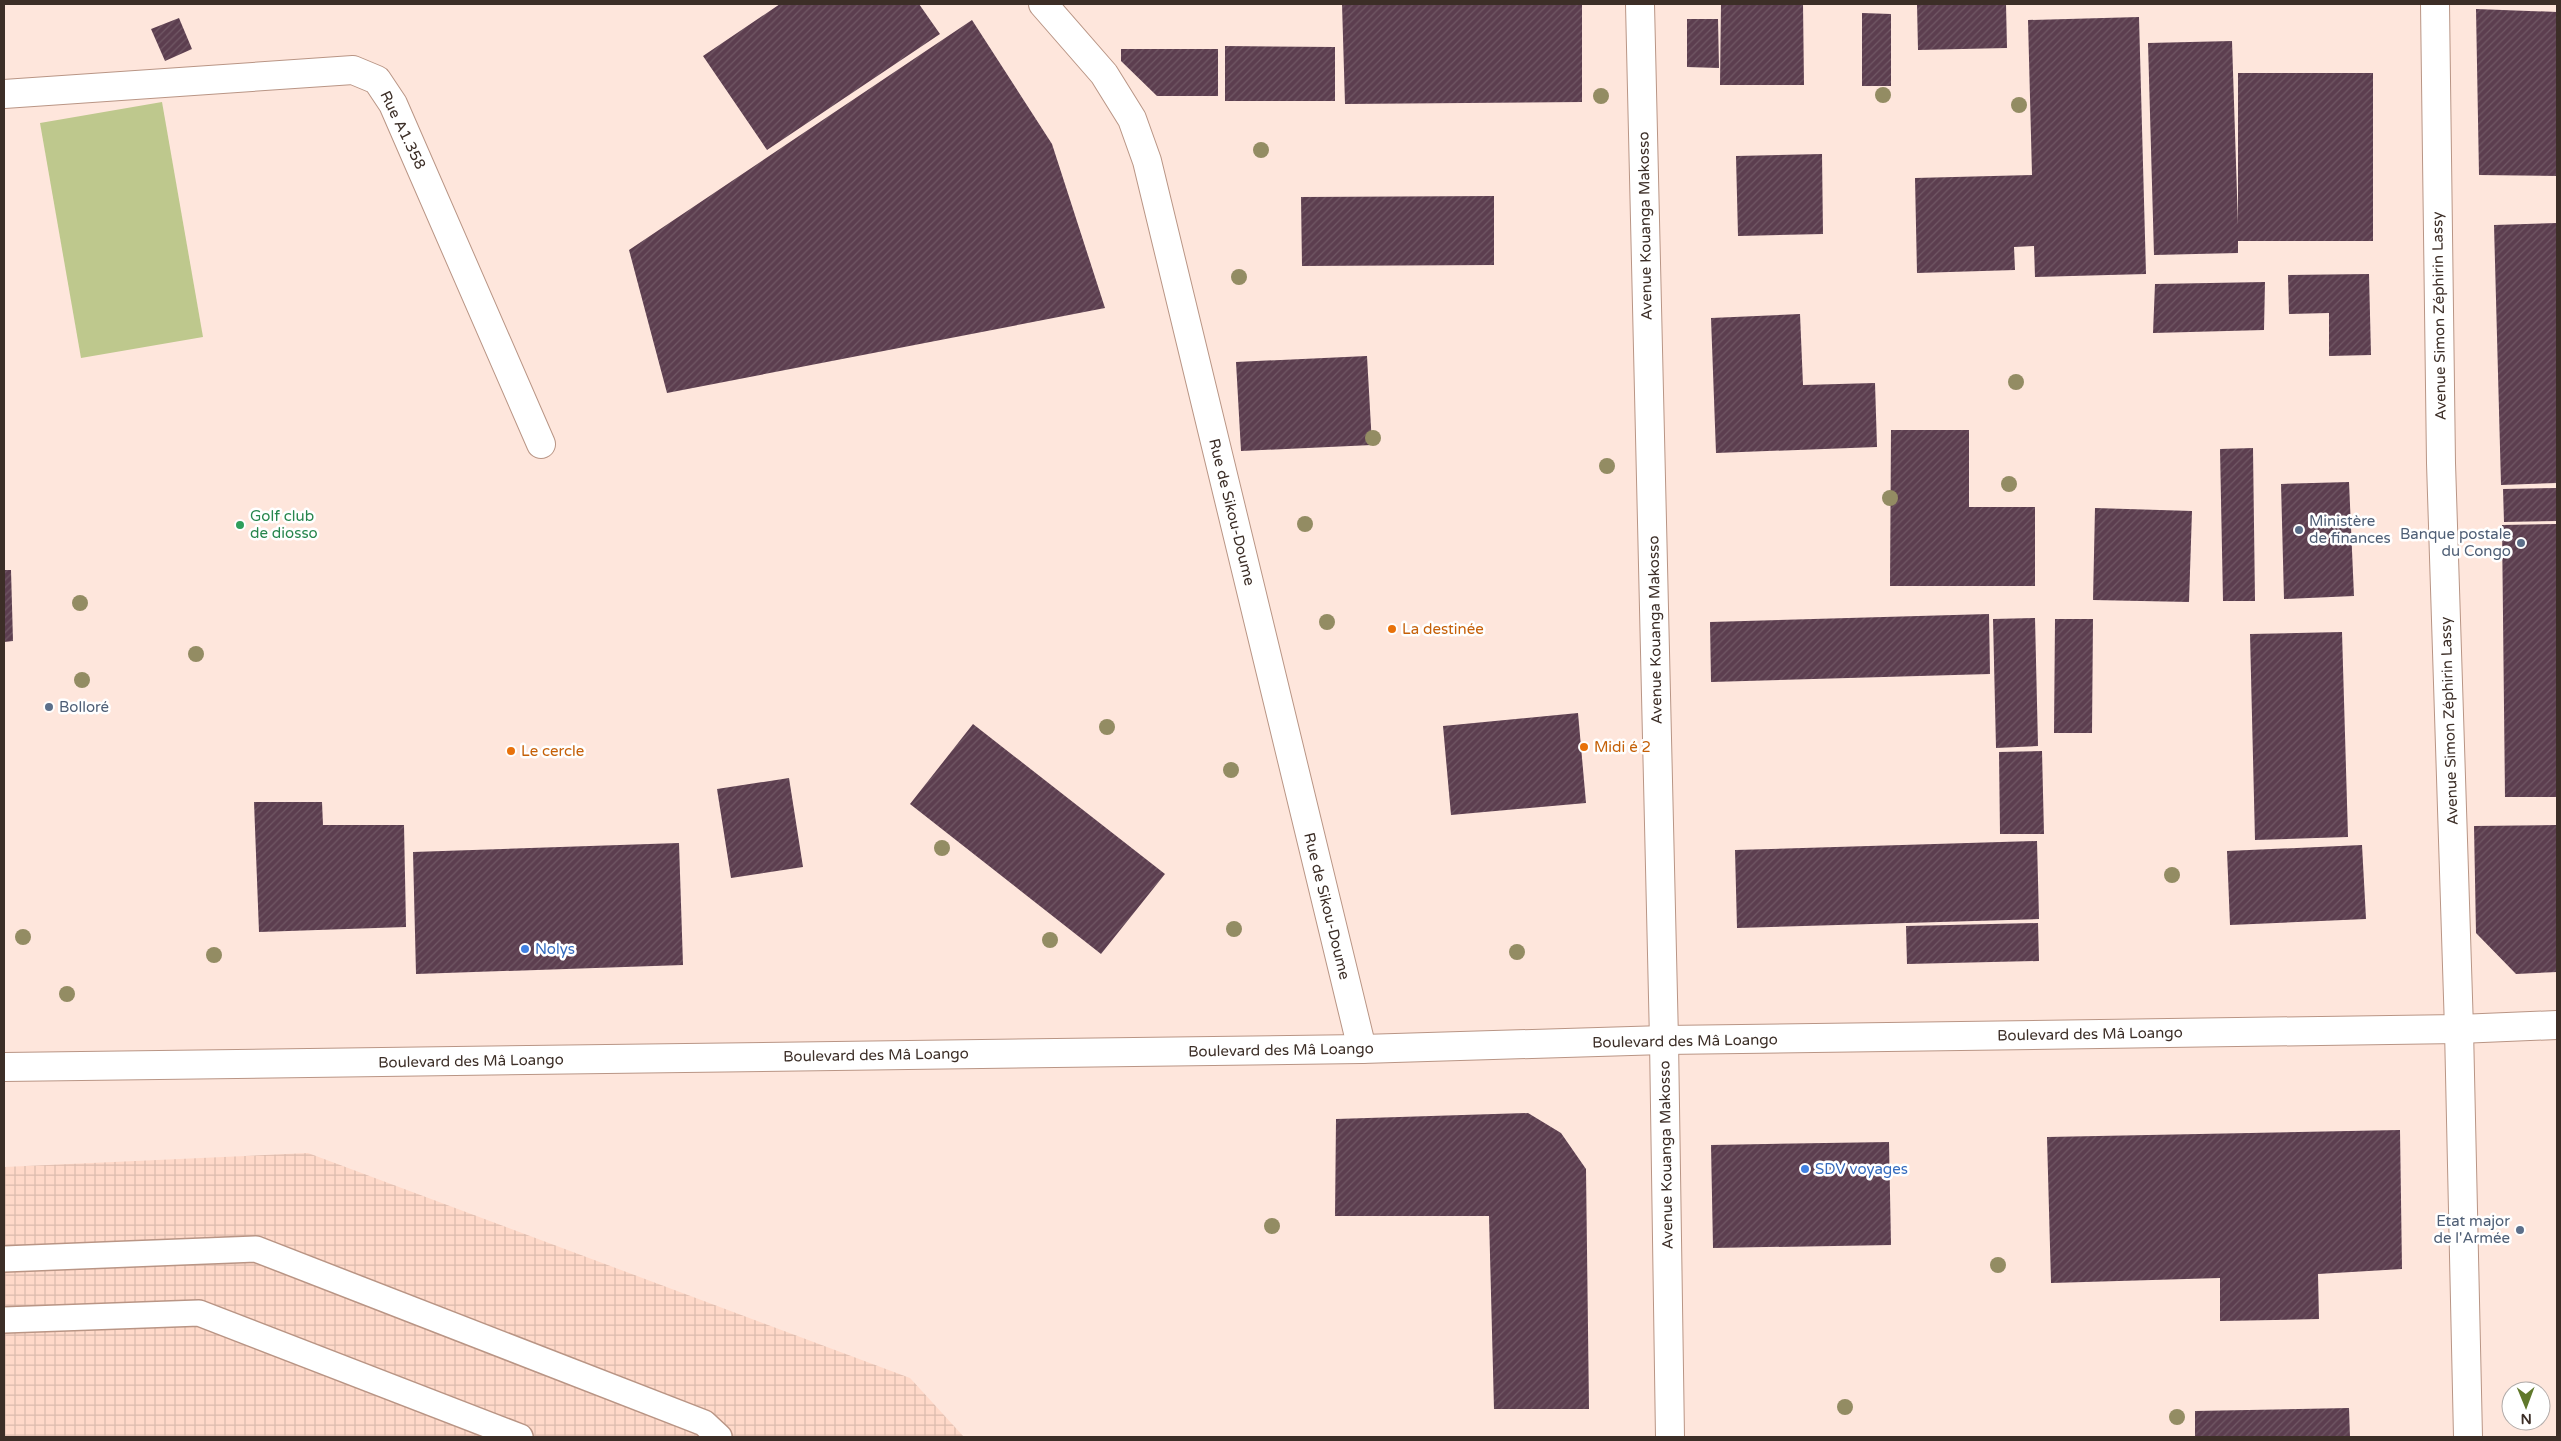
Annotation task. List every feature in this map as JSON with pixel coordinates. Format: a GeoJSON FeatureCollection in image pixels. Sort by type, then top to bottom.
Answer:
{"type":"FeatureCollection","features":[{"type":"Feature","properties":{"kind":"street","name":"Rue de Sikou-Doume"},"geometry":{"type":"LineString","coordinates":[[1043,4],[1104,74],[1132,119],[1147,161],[1362,1049]]}},
{"type":"Feature","properties":{"kind":"street","name":"Avenue Kouanga Makosso"},"geometry":{"type":"LineString","coordinates":[[1640,4],[1664,1040],[1670,1437]]}},
{"type":"Feature","properties":{"kind":"street","name":"Avenue Simon Zéphirin Lassy"},"geometry":{"type":"LineString","coordinates":[[2435,4],[2441,463],[2459,1029],[2468,1437]]}},
{"type":"Feature","properties":{"kind":"street","name":"Rue A1.358"},"geometry":{"type":"LineString","coordinates":[[4,94],[353,70],[377,80],[393,104],[421,166],[541,444]]}},
{"type":"Feature","properties":{"kind":"street","name":"Boulevard des Mâ Loango"},"geometry":{"type":"LineString","coordinates":[[4,1067],[1362,1049],[1664,1040],[2459,1029],[2557,1025]]}},
{"type":"Feature","properties":{"kind":"lane"},"geometry":{"type":"LineString","coordinates":[[4,1259],[256,1249],[704,1423],[719,1437]]}},
{"type":"Feature","properties":{"kind":"lane"},"geometry":{"type":"LineString","coordinates":[[4,1320],[199,1313],[520,1437]]}},
{"type":"Feature","properties":{"kind":"shaded area"},"geometry":{"type":"Polygon","coordinates":[[[308,1153],[910,1378],[964,1437],[4,1437],[4,1167],[308,1153]]]}},
{"type":"Feature","properties":{"kind":"green space"},"geometry":{"type":"Polygon","coordinates":[[[162,102],[203,337],[81,358],[40,123],[162,102]]]}},
{"type":"Feature","properties":{"kind":"building"},"geometry":{"type":"Polygon","coordinates":[[[780,4],[919,4],[940,34],[767,150],[703,56],[780,4]]]}},
{"type":"Feature","properties":{"kind":"building"},"geometry":{"type":"Polygon","coordinates":[[[1342,4],[1582,4],[1582,102],[1345,104],[1342,4]]]}},
{"type":"Feature","properties":{"kind":"building"},"geometry":{"type":"Polygon","coordinates":[[[1721,4],[1803,4],[1804,85],[1720,85],[1721,4]]]}},
{"type":"Feature","properties":{"kind":"building"},"geometry":{"type":"Polygon","coordinates":[[[1917,4],[2006,4],[2007,48],[1918,50],[1917,4]]]}},
{"type":"Feature","properties":{"kind":"building"},"geometry":{"type":"Polygon","coordinates":[[[2476,9],[2557,12],[2557,176],[2479,175],[2476,9]]]}},
{"type":"Feature","properties":{"kind":"building"},"geometry":{"type":"Polygon","coordinates":[[[1862,13],[1891,14],[1891,86],[1862,86],[1862,13]]]}},
{"type":"Feature","properties":{"kind":"building"},"geometry":{"type":"Polygon","coordinates":[[[2139,17],[2146,274],[2035,277],[2034,246],[2014,247],[2015,270],[1917,273],[1915,178],[2032,175],[2028,20],[2139,17]]]}},
{"type":"Feature","properties":{"kind":"building"},"geometry":{"type":"Polygon","coordinates":[[[179,18],[192,49],[165,61],[151,29],[179,18]]]}},
{"type":"Feature","properties":{"kind":"building"},"geometry":{"type":"Polygon","coordinates":[[[1687,19],[1718,19],[1719,68],[1687,67],[1687,19]]]}},
{"type":"Feature","properties":{"kind":"building"},"geometry":{"type":"Polygon","coordinates":[[[972,20],[1052,144],[1105,308],[667,393],[629,250],[972,20]]]}},
{"type":"Feature","properties":{"kind":"building"},"geometry":{"type":"Polygon","coordinates":[[[2232,41],[2238,225],[2238,73],[2373,73],[2373,241],[2238,241],[2238,253],[2154,255],[2148,43],[2232,41]]]}},
{"type":"Feature","properties":{"kind":"building"},"geometry":{"type":"Polygon","coordinates":[[[1225,46],[1335,47],[1335,101],[1225,101],[1225,46]]]}},
{"type":"Feature","properties":{"kind":"building"},"geometry":{"type":"Polygon","coordinates":[[[1121,49],[1218,49],[1218,96],[1157,96],[1121,61],[1121,49]]]}},
{"type":"Feature","properties":{"kind":"building"},"geometry":{"type":"Polygon","coordinates":[[[1822,154],[1823,234],[1738,236],[1736,156],[1822,154]]]}},
{"type":"Feature","properties":{"kind":"building"},"geometry":{"type":"Polygon","coordinates":[[[1494,196],[1494,265],[1302,266],[1301,197],[1494,196]]]}},
{"type":"Feature","properties":{"kind":"building"},"geometry":{"type":"Polygon","coordinates":[[[2557,223],[2557,483],[2501,485],[2494,225],[2557,223]]]}},
{"type":"Feature","properties":{"kind":"building"},"geometry":{"type":"Polygon","coordinates":[[[2369,274],[2371,355],[2329,356],[2329,313],[2289,314],[2288,275],[2369,274]]]}},
{"type":"Feature","properties":{"kind":"building"},"geometry":{"type":"Polygon","coordinates":[[[2265,282],[2264,330],[2153,333],[2155,284],[2265,282]]]}},
{"type":"Feature","properties":{"kind":"building"},"geometry":{"type":"Polygon","coordinates":[[[1800,314],[1803,385],[1875,383],[1877,447],[1716,453],[1711,318],[1800,314]]]}},
{"type":"Feature","properties":{"kind":"building"},"geometry":{"type":"Polygon","coordinates":[[[1367,356],[1372,445],[1241,451],[1236,362],[1367,356]]]}},
{"type":"Feature","properties":{"kind":"building"},"geometry":{"type":"Polygon","coordinates":[[[1891,430],[1969,430],[1969,507],[2035,507],[2035,586],[1890,586],[1891,430]]]}},
{"type":"Feature","properties":{"kind":"building"},"geometry":{"type":"Polygon","coordinates":[[[2253,448],[2255,601],[2223,601],[2220,449],[2253,448]]]}},
{"type":"Feature","properties":{"kind":"building"},"geometry":{"type":"Polygon","coordinates":[[[2349,482],[2354,596],[2284,599],[2281,484],[2349,482]]]}},
{"type":"Feature","properties":{"kind":"building"},"geometry":{"type":"Polygon","coordinates":[[[2557,488],[2557,521],[2504,522],[2503,489],[2557,488]]]}},
{"type":"Feature","properties":{"kind":"building"},"geometry":{"type":"Polygon","coordinates":[[[2095,508],[2192,511],[2189,602],[2093,600],[2095,508]]]}},
{"type":"Feature","properties":{"kind":"building"},"geometry":{"type":"Polygon","coordinates":[[[2557,524],[2557,797],[2505,797],[2502,525],[2557,524]]]}},
{"type":"Feature","properties":{"kind":"building"},"geometry":{"type":"Polygon","coordinates":[[[4,570],[11,570],[13,641],[4,642],[4,570]]]}},
{"type":"Feature","properties":{"kind":"building"},"geometry":{"type":"Polygon","coordinates":[[[1989,614],[1990,674],[1711,682],[1710,622],[1989,614]]]}},
{"type":"Feature","properties":{"kind":"building"},"geometry":{"type":"Polygon","coordinates":[[[2035,618],[2038,746],[1996,748],[1993,619],[2035,618]]]}},
{"type":"Feature","properties":{"kind":"building"},"geometry":{"type":"Polygon","coordinates":[[[2055,619],[2093,619],[2092,733],[2054,733],[2055,619]]]}},
{"type":"Feature","properties":{"kind":"building"},"geometry":{"type":"Polygon","coordinates":[[[2342,632],[2348,837],[2255,840],[2250,634],[2342,632]]]}},
{"type":"Feature","properties":{"kind":"building"},"geometry":{"type":"Polygon","coordinates":[[[1578,713],[1586,803],[1451,815],[1443,726],[1578,713]]]}},
{"type":"Feature","properties":{"kind":"building"},"geometry":{"type":"Polygon","coordinates":[[[973,724],[1165,874],[1101,954],[910,804],[973,724]]]}},
{"type":"Feature","properties":{"kind":"building"},"geometry":{"type":"Polygon","coordinates":[[[2042,751],[2044,834],[2000,834],[1999,752],[2042,751]]]}},
{"type":"Feature","properties":{"kind":"building"},"geometry":{"type":"Polygon","coordinates":[[[789,778],[803,867],[731,878],[717,789],[789,778]]]}},
{"type":"Feature","properties":{"kind":"building"},"geometry":{"type":"Polygon","coordinates":[[[254,802],[322,802],[323,825],[404,825],[406,927],[259,932],[254,802]]]}},
{"type":"Feature","properties":{"kind":"building"},"geometry":{"type":"Polygon","coordinates":[[[2557,825],[2557,972],[2516,974],[2476,933],[2474,826],[2557,825]]]}},
{"type":"Feature","properties":{"kind":"building"},"geometry":{"type":"Polygon","coordinates":[[[2037,841],[2039,919],[1737,928],[1735,850],[2037,841]]]}},
{"type":"Feature","properties":{"kind":"building"},"geometry":{"type":"Polygon","coordinates":[[[679,843],[683,965],[416,974],[413,852],[679,843]]]}},
{"type":"Feature","properties":{"kind":"building"},"geometry":{"type":"Polygon","coordinates":[[[2362,845],[2366,919],[2230,925],[2227,851],[2362,845]]]}},
{"type":"Feature","properties":{"kind":"building"},"geometry":{"type":"Polygon","coordinates":[[[2038,923],[2039,961],[1907,964],[1906,926],[2038,923]]]}},
{"type":"Feature","properties":{"kind":"building"},"geometry":{"type":"Polygon","coordinates":[[[1528,1113],[1561,1133],[1586,1169],[1589,1409],[1494,1409],[1489,1216],[1335,1216],[1336,1119],[1528,1113]]]}},
{"type":"Feature","properties":{"kind":"building"},"geometry":{"type":"Polygon","coordinates":[[[2400,1130],[2402,1269],[2318,1274],[2319,1319],[2220,1321],[2220,1278],[2051,1283],[2047,1137],[2400,1130]]]}},
{"type":"Feature","properties":{"kind":"building"},"geometry":{"type":"Polygon","coordinates":[[[1889,1142],[1891,1245],[1713,1248],[1711,1145],[1889,1142]]]}},
{"type":"Feature","properties":{"kind":"building"},"geometry":{"type":"Polygon","coordinates":[[[2349,1408],[2350,1437],[2195,1437],[2195,1411],[2349,1408]]]}},
{"type":"Feature","properties":{"kind":"place","name":"Golf club de diosso"},"geometry":{"type":"Point","coordinates":[240,525]}},
{"type":"Feature","properties":{"kind":"place","name":"Ministère de finances"},"geometry":{"type":"Point","coordinates":[2299,530]}},
{"type":"Feature","properties":{"kind":"place","name":"Banque postale du Congo"},"geometry":{"type":"Point","coordinates":[2521,543]}},
{"type":"Feature","properties":{"kind":"place","name":"La destinée"},"geometry":{"type":"Point","coordinates":[1392,629]}},
{"type":"Feature","properties":{"kind":"place","name":"Bolloré"},"geometry":{"type":"Point","coordinates":[49,707]}},
{"type":"Feature","properties":{"kind":"place","name":"Midi é 2"},"geometry":{"type":"Point","coordinates":[1584,747]}},
{"type":"Feature","properties":{"kind":"place","name":"Le cercle"},"geometry":{"type":"Point","coordinates":[511,751]}},
{"type":"Feature","properties":{"kind":"place","name":"Nolys"},"geometry":{"type":"Point","coordinates":[525,949]}},
{"type":"Feature","properties":{"kind":"place","name":"SDV voyages"},"geometry":{"type":"Point","coordinates":[1805,1169]}},
{"type":"Feature","properties":{"kind":"place","name":"Etat major de l'Armée"},"geometry":{"type":"Point","coordinates":[2520,1230]}}]}
